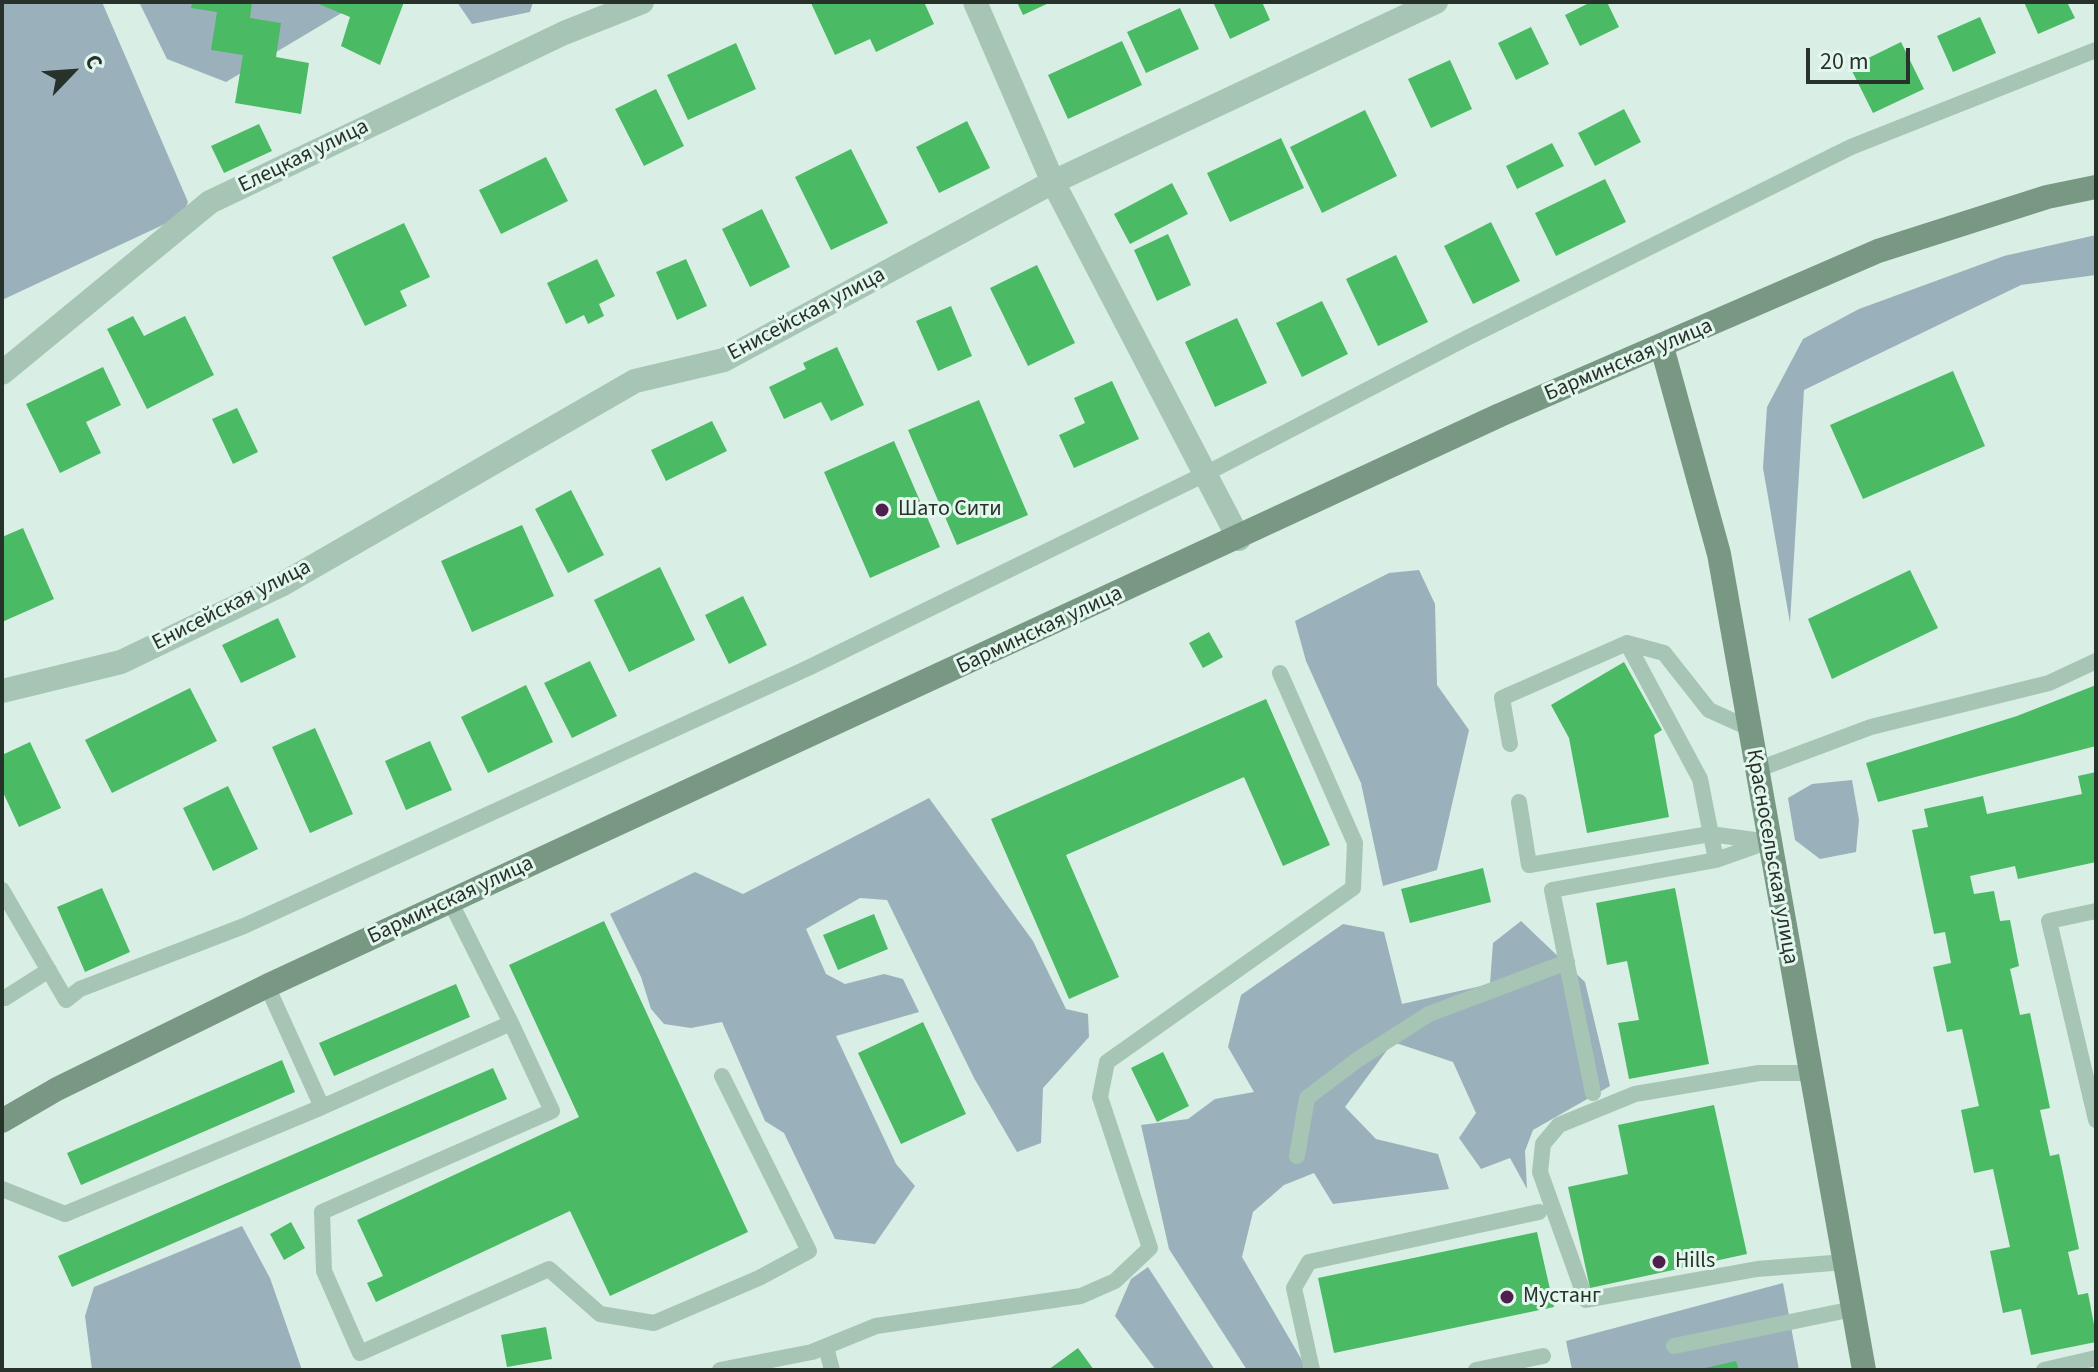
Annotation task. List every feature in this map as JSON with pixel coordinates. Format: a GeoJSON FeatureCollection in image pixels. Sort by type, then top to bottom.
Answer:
{"type":"FeatureCollection","features":[{"type":"Feature","properties":{"kind":"main road","name":"Барминская улица"},"geometry":{"type":"LineString","coordinates":[[2,1121],[57,1089],[267,986],[1239,539],[1500,415],[1878,251],[2047,197],[2096,187]]}},
{"type":"Feature","properties":{"kind":"main road","name":"Красносельская улица"},"geometry":{"type":"LineString","coordinates":[[1662,347],[1719,554],[1808,1073],[1864,1370]]}},
{"type":"Feature","properties":{"kind":"street","name":"Елецкая улица"},"geometry":{"type":"LineString","coordinates":[[2,373],[210,202],[564,33],[642,2]]}},
{"type":"Feature","properties":{"kind":"street"},"geometry":{"type":"LineString","coordinates":[[975,2],[1053,182],[1239,539]]}},
{"type":"Feature","properties":{"kind":"street","name":"Енисейская улица"},"geometry":{"type":"LineString","coordinates":[[2,691],[121,662],[267,591],[635,381],[724,360],[1053,182],[1436,2]]}},
{"type":"Feature","properties":{"kind":"lane"},"geometry":{"type":"LineString","coordinates":[[2,890],[66,1000],[80,989],[244,926],[808,668],[1207,473],[1465,339],[1851,147],[2096,50]]}},
{"type":"Feature","properties":{"kind":"lane"},"geometry":{"type":"LineString","coordinates":[[1510,744],[1502,698],[1627,643],[1664,653],[1709,710],[1749,728]]}},
{"type":"Feature","properties":{"kind":"lane"},"geometry":{"type":"LineString","coordinates":[[1627,643],[1700,779],[1716,860]]}},
{"type":"Feature","properties":{"kind":"lane"},"geometry":{"type":"LineString","coordinates":[[1756,770],[1871,727],[2049,683],[2096,661]]}},
{"type":"Feature","properties":{"kind":"lane"},"geometry":{"type":"LineString","coordinates":[[720,1370],[826,1347],[876,1326],[1081,1296],[1115,1281],[1150,1248],[1100,1097],[1107,1062],[1353,888],[1355,843],[1280,673]]}},
{"type":"Feature","properties":{"kind":"lane"},"geometry":{"type":"LineString","coordinates":[[1519,802],[1529,865],[1710,834],[1767,842]]}},
{"type":"Feature","properties":{"kind":"lane"},"geometry":{"type":"LineString","coordinates":[[1593,1093],[1552,890],[1716,860],[1767,842]]}},
{"type":"Feature","properties":{"kind":"lane"},"geometry":{"type":"LineString","coordinates":[[450,901],[552,1111],[322,1212],[324,1271],[360,1353],[549,1269],[600,1314],[654,1323],[759,1278],[809,1251],[722,1076]]}},
{"type":"Feature","properties":{"kind":"lane"},"geometry":{"type":"LineString","coordinates":[[2096,911],[2049,921],[2096,1120]]}},
{"type":"Feature","properties":{"kind":"lane"},"geometry":{"type":"LineString","coordinates":[[1297,1156],[1307,1098],[1357,1060],[1429,1014],[1567,962]]}},
{"type":"Feature","properties":{"kind":"lane"},"geometry":{"type":"LineString","coordinates":[[3,996],[49,970]]}},
{"type":"Feature","properties":{"kind":"lane"},"geometry":{"type":"LineString","coordinates":[[267,986],[322,1107]]}},
{"type":"Feature","properties":{"kind":"lane"},"geometry":{"type":"LineString","coordinates":[[2,1189],[65,1214],[322,1107],[511,1023]]}},
{"type":"Feature","properties":{"kind":"lane"},"geometry":{"type":"LineString","coordinates":[[1808,1073],[1759,1073],[1635,1094],[1559,1125],[1543,1144],[1540,1172],[1586,1300],[1795,1263],[1845,1262]]}},
{"type":"Feature","properties":{"kind":"lane"},"geometry":{"type":"LineString","coordinates":[[1312,1370],[1294,1288],[1309,1262],[1539,1212]]}},
{"type":"Feature","properties":{"kind":"lane"},"geometry":{"type":"LineString","coordinates":[[1674,1346],[1853,1309]]}},
{"type":"Feature","properties":{"kind":"lane"},"geometry":{"type":"LineString","coordinates":[[826,1347],[832,1370]]}},
{"type":"Feature","properties":{"kind":"lane"},"geometry":{"type":"LineString","coordinates":[[1476,1370],[1543,1356]]}},
{"type":"Feature","properties":{"kind":"lane"},"geometry":{"type":"LineString","coordinates":[[2044,1370],[2096,1358]]}},
{"type":"Feature","properties":{"kind":"shaded area"},"geometry":{"type":"Polygon","coordinates":[[[2,2],[102,2],[188,202],[182,216],[2,300],[2,2]]]}},
{"type":"Feature","properties":{"kind":"shaded area"},"geometry":{"type":"Polygon","coordinates":[[[139,2],[360,2],[226,82],[167,59],[139,2]]]}},
{"type":"Feature","properties":{"kind":"shaded area"},"geometry":{"type":"Polygon","coordinates":[[[457,2],[533,2],[530,12],[472,24],[457,2]]]}},
{"type":"Feature","properties":{"kind":"shaded area"},"geometry":{"type":"Polygon","coordinates":[[[2096,235],[2096,275],[2021,285],[1804,390],[1790,623],[1763,468],[1767,407],[1803,339],[1859,309],[2004,256],[2096,235]]]}},
{"type":"Feature","properties":{"kind":"shaded area"},"geometry":{"type":"Polygon","coordinates":[[[1419,570],[1435,604],[1437,685],[1469,730],[1437,870],[1383,886],[1361,783],[1306,661],[1295,621],[1389,573],[1419,570]]]}},
{"type":"Feature","properties":{"kind":"shaded area"},"geometry":{"type":"Polygon","coordinates":[[[1852,780],[1859,820],[1856,852],[1820,859],[1795,840],[1788,798],[1812,784],[1852,780]]]}},
{"type":"Feature","properties":{"kind":"shaded area"},"geometry":{"type":"Polygon","coordinates":[[[929,798],[1033,941],[1066,1009],[1088,1014],[1089,1037],[1043,1088],[1041,1143],[1017,1152],[974,1078],[887,900],[860,898],[806,929],[826,974],[845,984],[884,974],[903,979],[919,1012],[836,1036],[896,1164],[915,1186],[875,1244],[835,1239],[784,1133],[765,1121],[722,1022],[691,1028],[664,1024],[651,1009],[641,977],[610,914],[695,872],[743,894],[929,798]]]}},
{"type":"Feature","properties":{"kind":"shaded area"},"geometry":{"type":"Polygon","coordinates":[[[1521,921],[1585,982],[1610,1086],[1533,1130],[1525,1151],[1527,1189],[1510,1158],[1481,1169],[1459,1138],[1476,1113],[1453,1062],[1393,1042],[1345,1107],[1376,1139],[1438,1154],[1449,1189],[1333,1204],[1314,1173],[1284,1185],[1253,1212],[1242,1257],[1303,1362],[1303,1370],[1247,1370],[1169,1249],[1141,1125],[1188,1119],[1215,1099],[1254,1092],[1228,1047],[1241,995],[1343,924],[1384,932],[1402,1004],[1490,984],[1493,943],[1521,921]]]}},
{"type":"Feature","properties":{"kind":"shaded area"},"geometry":{"type":"Polygon","coordinates":[[[242,1226],[270,1278],[302,1370],[92,1370],[85,1316],[94,1287],[242,1226]]]}},
{"type":"Feature","properties":{"kind":"shaded area"},"geometry":{"type":"Polygon","coordinates":[[[1148,1267],[1215,1370],[1156,1370],[1115,1316],[1131,1279],[1148,1267]]]}},
{"type":"Feature","properties":{"kind":"shaded area"},"geometry":{"type":"Polygon","coordinates":[[[1783,1283],[1799,1370],[1572,1370],[1566,1341],[1783,1283]]]}},
{"type":"Feature","properties":{"kind":"building"},"geometry":{"type":"Polygon","coordinates":[[[192,2],[252,2],[250,18],[281,23],[276,57],[309,63],[301,114],[235,103],[243,55],[211,50],[217,12],[191,8],[192,2]]]}},
{"type":"Feature","properties":{"kind":"building"},"geometry":{"type":"Polygon","coordinates":[[[314,2],[404,2],[380,65],[341,46],[350,17],[314,2]]]}},
{"type":"Feature","properties":{"kind":"building"},"geometry":{"type":"Polygon","coordinates":[[[924,2],[934,24],[876,52],[870,39],[835,55],[811,3],[924,2]]]}},
{"type":"Feature","properties":{"kind":"building"},"geometry":{"type":"Polygon","coordinates":[[[1017,2],[1051,2],[1023,15],[1017,2]]]}},
{"type":"Feature","properties":{"kind":"building"},"geometry":{"type":"Polygon","coordinates":[[[1213,2],[1262,2],[1270,20],[1230,39],[1213,2]]]}},
{"type":"Feature","properties":{"kind":"building"},"geometry":{"type":"Polygon","coordinates":[[[1591,2],[1607,2],[1619,27],[1580,46],[1565,15],[1591,2]]]}},
{"type":"Feature","properties":{"kind":"building"},"geometry":{"type":"Polygon","coordinates":[[[2024,2],[2067,2],[2075,18],[2038,34],[2024,2]]]}},
{"type":"Feature","properties":{"kind":"building"},"geometry":{"type":"Polygon","coordinates":[[[1180,8],[1199,49],[1146,73],[1127,32],[1180,8]]]}},
{"type":"Feature","properties":{"kind":"building"},"geometry":{"type":"Polygon","coordinates":[[[1980,17],[1996,53],[1953,72],[1937,36],[1980,17]]]}},
{"type":"Feature","properties":{"kind":"building"},"geometry":{"type":"Polygon","coordinates":[[[1531,27],[1549,64],[1516,80],[1498,43],[1531,27]]]}},
{"type":"Feature","properties":{"kind":"building"},"geometry":{"type":"Polygon","coordinates":[[[1122,41],[1142,85],[1068,119],[1048,75],[1122,41]]]}},
{"type":"Feature","properties":{"kind":"building"},"geometry":{"type":"Polygon","coordinates":[[[1901,42],[1924,89],[1873,113],[1850,67],[1901,42]]]}},
{"type":"Feature","properties":{"kind":"building"},"geometry":{"type":"Polygon","coordinates":[[[736,43],[756,89],[688,120],[667,75],[736,43]]]}},
{"type":"Feature","properties":{"kind":"building"},"geometry":{"type":"Polygon","coordinates":[[[1450,60],[1472,109],[1431,128],[1408,79],[1450,60]]]}},
{"type":"Feature","properties":{"kind":"building"},"geometry":{"type":"Polygon","coordinates":[[[656,89],[684,146],[644,166],[615,109],[656,89]]]}},
{"type":"Feature","properties":{"kind":"building"},"geometry":{"type":"Polygon","coordinates":[[[1624,109],[1641,142],[1595,166],[1578,133],[1624,109]]]}},
{"type":"Feature","properties":{"kind":"building"},"geometry":{"type":"Polygon","coordinates":[[[1365,110],[1397,176],[1322,213],[1290,147],[1365,110]]]}},
{"type":"Feature","properties":{"kind":"building"},"geometry":{"type":"Polygon","coordinates":[[[967,121],[990,168],[939,193],[916,147],[967,121]]]}},
{"type":"Feature","properties":{"kind":"building"},"geometry":{"type":"Polygon","coordinates":[[[259,124],[272,151],[224,173],[211,146],[259,124]]]}},
{"type":"Feature","properties":{"kind":"building"},"geometry":{"type":"Polygon","coordinates":[[[1281,138],[1304,188],[1230,222],[1207,173],[1281,138]]]}},
{"type":"Feature","properties":{"kind":"building"},"geometry":{"type":"Polygon","coordinates":[[[1552,143],[1564,166],[1517,189],[1506,166],[1552,143]]]}},
{"type":"Feature","properties":{"kind":"building"},"geometry":{"type":"Polygon","coordinates":[[[851,149],[888,223],[831,250],[795,177],[851,149]]]}},
{"type":"Feature","properties":{"kind":"building"},"geometry":{"type":"Polygon","coordinates":[[[546,157],[568,201],[501,234],[479,190],[546,157]]]}},
{"type":"Feature","properties":{"kind":"building"},"geometry":{"type":"Polygon","coordinates":[[[1605,179],[1626,222],[1556,256],[1535,213],[1605,179]]]}},
{"type":"Feature","properties":{"kind":"building"},"geometry":{"type":"Polygon","coordinates":[[[1172,183],[1188,214],[1130,244],[1114,214],[1172,183]]]}},
{"type":"Feature","properties":{"kind":"building"},"geometry":{"type":"Polygon","coordinates":[[[762,209],[790,267],[750,287],[722,229],[762,209]]]}},
{"type":"Feature","properties":{"kind":"building"},"geometry":{"type":"Polygon","coordinates":[[[1491,222],[1520,281],[1473,304],[1444,246],[1491,222]]]}},
{"type":"Feature","properties":{"kind":"building"},"geometry":{"type":"Polygon","coordinates":[[[404,223],[430,277],[400,291],[407,306],[365,326],[332,257],[404,223]]]}},
{"type":"Feature","properties":{"kind":"building"},"geometry":{"type":"Polygon","coordinates":[[[1168,234],[1191,285],[1157,301],[1134,250],[1168,234]]]}},
{"type":"Feature","properties":{"kind":"building"},"geometry":{"type":"Polygon","coordinates":[[[1396,255],[1428,322],[1378,346],[1346,279],[1396,255]]]}},
{"type":"Feature","properties":{"kind":"building"},"geometry":{"type":"Polygon","coordinates":[[[597,259],[615,296],[599,304],[604,316],[588,324],[584,315],[566,324],[547,283],[597,259]]]}},
{"type":"Feature","properties":{"kind":"building"},"geometry":{"type":"Polygon","coordinates":[[[686,259],[707,306],[677,320],[656,272],[686,259]]]}},
{"type":"Feature","properties":{"kind":"building"},"geometry":{"type":"Polygon","coordinates":[[[1037,265],[1075,343],[1028,366],[990,288],[1037,265]]]}},
{"type":"Feature","properties":{"kind":"building"},"geometry":{"type":"Polygon","coordinates":[[[1322,301],[1348,354],[1302,377],[1276,323],[1322,301]]]}},
{"type":"Feature","properties":{"kind":"building"},"geometry":{"type":"Polygon","coordinates":[[[951,306],[972,356],[938,371],[916,321],[951,306]]]}},
{"type":"Feature","properties":{"kind":"building"},"geometry":{"type":"Polygon","coordinates":[[[133,316],[144,336],[185,316],[214,375],[147,409],[107,329],[133,316]]]}},
{"type":"Feature","properties":{"kind":"building"},"geometry":{"type":"Polygon","coordinates":[[[1237,318],[1267,383],[1215,407],[1185,342],[1237,318]]]}},
{"type":"Feature","properties":{"kind":"building"},"geometry":{"type":"Polygon","coordinates":[[[837,347],[864,405],[831,421],[821,402],[784,419],[769,387],[806,369],[803,363],[837,347]]]}},
{"type":"Feature","properties":{"kind":"building"},"geometry":{"type":"Polygon","coordinates":[[[103,367],[121,405],[86,422],[101,453],[60,473],[26,404],[103,367]]]}},
{"type":"Feature","properties":{"kind":"building"},"geometry":{"type":"Polygon","coordinates":[[[1953,371],[1985,446],[1863,499],[1830,425],[1953,371]]]}},
{"type":"Feature","properties":{"kind":"building"},"geometry":{"type":"Polygon","coordinates":[[[1112,381],[1139,439],[1074,468],[1059,435],[1085,423],[1074,398],[1112,381]]]}},
{"type":"Feature","properties":{"kind":"building"},"geometry":{"type":"Polygon","coordinates":[[[979,400],[1028,515],[957,545],[908,430],[979,400]]]}},
{"type":"Feature","properties":{"kind":"building"},"geometry":{"type":"Polygon","coordinates":[[[237,408],[258,452],[233,464],[212,419],[237,408]]]}},
{"type":"Feature","properties":{"kind":"building"},"geometry":{"type":"Polygon","coordinates":[[[712,421],[727,451],[666,481],[651,450],[712,421]]]}},
{"type":"Feature","properties":{"kind":"building","name":"Шато Сити"},"geometry":{"type":"Polygon","coordinates":[[[894,441],[940,547],[870,578],[824,472],[894,441]]]}},
{"type":"Feature","properties":{"kind":"building"},"geometry":{"type":"Polygon","coordinates":[[[571,490],[604,555],[568,573],[535,509],[571,490]]]}},
{"type":"Feature","properties":{"kind":"building"},"geometry":{"type":"Polygon","coordinates":[[[522,525],[554,596],[472,632],[441,561],[522,525]]]}},
{"type":"Feature","properties":{"kind":"building"},"geometry":{"type":"Polygon","coordinates":[[[23,528],[54,599],[2,622],[2,537],[23,528]]]}},
{"type":"Feature","properties":{"kind":"building"},"geometry":{"type":"Polygon","coordinates":[[[660,567],[695,640],[629,672],[594,600],[660,567]]]}},
{"type":"Feature","properties":{"kind":"building"},"geometry":{"type":"Polygon","coordinates":[[[1910,570],[1938,628],[1832,679],[1808,619],[1910,570]]]}},
{"type":"Feature","properties":{"kind":"building"},"geometry":{"type":"Polygon","coordinates":[[[743,596],[767,645],[729,664],[705,615],[743,596]]]}},
{"type":"Feature","properties":{"kind":"building"},"geometry":{"type":"Polygon","coordinates":[[[278,618],[296,657],[241,683],[222,645],[278,618]]]}},
{"type":"Feature","properties":{"kind":"building"},"geometry":{"type":"Polygon","coordinates":[[[1209,632],[1223,657],[1203,668],[1189,643],[1209,632]]]}},
{"type":"Feature","properties":{"kind":"building"},"geometry":{"type":"Polygon","coordinates":[[[590,661],[617,716],[572,738],[544,683],[590,661]]]}},
{"type":"Feature","properties":{"kind":"building"},"geometry":{"type":"Polygon","coordinates":[[[1624,662],[1662,730],[1654,735],[1669,817],[1587,833],[1569,738],[1551,705],[1624,662]]]}},
{"type":"Feature","properties":{"kind":"building"},"geometry":{"type":"Polygon","coordinates":[[[526,685],[553,742],[488,773],[461,717],[526,685]]]}},
{"type":"Feature","properties":{"kind":"building"},"geometry":{"type":"Polygon","coordinates":[[[2096,685],[2096,746],[1878,802],[1866,763],[2017,716],[2096,685]]]}},
{"type":"Feature","properties":{"kind":"building"},"geometry":{"type":"Polygon","coordinates":[[[190,688],[217,741],[112,793],[85,740],[190,688]]]}},
{"type":"Feature","properties":{"kind":"building"},"geometry":{"type":"Polygon","coordinates":[[[1266,699],[1330,845],[1283,866],[1244,777],[1066,855],[1119,977],[1069,999],[991,819],[1266,699]]]}},
{"type":"Feature","properties":{"kind":"building"},"geometry":{"type":"Polygon","coordinates":[[[315,728],[353,814],[310,833],[272,747],[315,728]]]}},
{"type":"Feature","properties":{"kind":"building"},"geometry":{"type":"Polygon","coordinates":[[[430,741],[452,790],[406,810],[385,761],[430,741]]]}},
{"type":"Feature","properties":{"kind":"building"},"geometry":{"type":"Polygon","coordinates":[[[30,742],[61,808],[19,827],[2,790],[2,755],[30,742]]]}},
{"type":"Feature","properties":{"kind":"building"},"geometry":{"type":"Polygon","coordinates":[[[2096,772],[2096,862],[2018,879],[2015,866],[1970,876],[1974,894],[1994,891],[2000,921],[2010,920],[2019,966],[2010,969],[2020,1015],[2030,1013],[2050,1108],[2040,1110],[2050,1156],[2059,1154],[2079,1249],[2068,1252],[2078,1295],[2088,1293],[2096,1335],[2096,1342],[2031,1355],[2021,1309],[2003,1313],[1990,1251],[2010,1247],[1993,1169],[1974,1173],[1961,1110],[1979,1106],[1962,1029],[1947,1032],[1933,967],[1951,963],[1945,932],[1934,934],[1912,830],[1928,827],[1924,809],[1983,796],[1987,814],[2082,794],[2078,776],[2096,772]]]}},
{"type":"Feature","properties":{"kind":"building"},"geometry":{"type":"Polygon","coordinates":[[[228,786],[258,849],[213,871],[183,808],[228,786]]]}},
{"type":"Feature","properties":{"kind":"building"},"geometry":{"type":"Polygon","coordinates":[[[1483,868],[1491,902],[1410,923],[1401,889],[1483,868]]]}},
{"type":"Feature","properties":{"kind":"building"},"geometry":{"type":"Polygon","coordinates":[[[102,888],[130,952],[85,972],[57,907],[102,888]]]}},
{"type":"Feature","properties":{"kind":"building"},"geometry":{"type":"Polygon","coordinates":[[[1675,888],[1709,1064],[1629,1079],[1618,1023],[1639,1020],[1627,961],[1607,965],[1596,903],[1675,888]]]}},
{"type":"Feature","properties":{"kind":"building"},"geometry":{"type":"Polygon","coordinates":[[[874,914],[888,949],[838,970],[823,935],[874,914]]]}},
{"type":"Feature","properties":{"kind":"building"},"geometry":{"type":"Polygon","coordinates":[[[604,921],[748,1232],[610,1296],[570,1211],[376,1302],[367,1283],[383,1276],[357,1220],[579,1117],[509,965],[604,921]]]}},
{"type":"Feature","properties":{"kind":"building"},"geometry":{"type":"Polygon","coordinates":[[[456,984],[470,1017],[334,1076],[319,1043],[456,984]]]}},
{"type":"Feature","properties":{"kind":"building"},"geometry":{"type":"Polygon","coordinates":[[[923,1022],[966,1114],[901,1144],[858,1053],[923,1022]]]}},
{"type":"Feature","properties":{"kind":"building"},"geometry":{"type":"Polygon","coordinates":[[[1163,1052],[1189,1106],[1157,1122],[1131,1068],[1163,1052]]]}},
{"type":"Feature","properties":{"kind":"building"},"geometry":{"type":"Polygon","coordinates":[[[282,1060],[295,1092],[81,1185],[67,1153],[282,1060]]]}},
{"type":"Feature","properties":{"kind":"building"},"geometry":{"type":"Polygon","coordinates":[[[493,1068],[507,1099],[72,1287],[58,1256],[493,1068]]]}},
{"type":"Feature","properties":{"kind":"building"},"geometry":{"type":"Polygon","coordinates":[[[1714,1105],[1747,1254],[1590,1288],[1568,1187],[1628,1174],[1618,1125],[1714,1105]]]}},
{"type":"Feature","properties":{"kind":"building"},"geometry":{"type":"Polygon","coordinates":[[[291,1222],[305,1248],[284,1260],[270,1234],[291,1222]]]}},
{"type":"Feature","properties":{"kind":"building"},"geometry":{"type":"Polygon","coordinates":[[[1537,1232],[1554,1307],[1334,1353],[1318,1278],[1537,1232]]]}},
{"type":"Feature","properties":{"kind":"building"},"geometry":{"type":"Polygon","coordinates":[[[546,1327],[552,1359],[507,1367],[501,1335],[546,1327]]]}},
{"type":"Feature","properties":{"kind":"building"},"geometry":{"type":"Polygon","coordinates":[[[1078,1348],[1094,1370],[1048,1370],[1078,1348]]]}},
{"type":"Feature","properties":{"kind":"building"},"geometry":{"type":"Polygon","coordinates":[[[1736,1361],[1739,1370],[1701,1370],[1701,1369],[1736,1361]]]}},
{"type":"Feature","properties":{"kind":"place","name":"Шато Сити"},"geometry":{"type":"Point","coordinates":[882,510]}},
{"type":"Feature","properties":{"kind":"place","name":"Hills"},"geometry":{"type":"Point","coordinates":[1659,1262]}},
{"type":"Feature","properties":{"kind":"place","name":"Мустанг"},"geometry":{"type":"Point","coordinates":[1507,1297]}}]}
